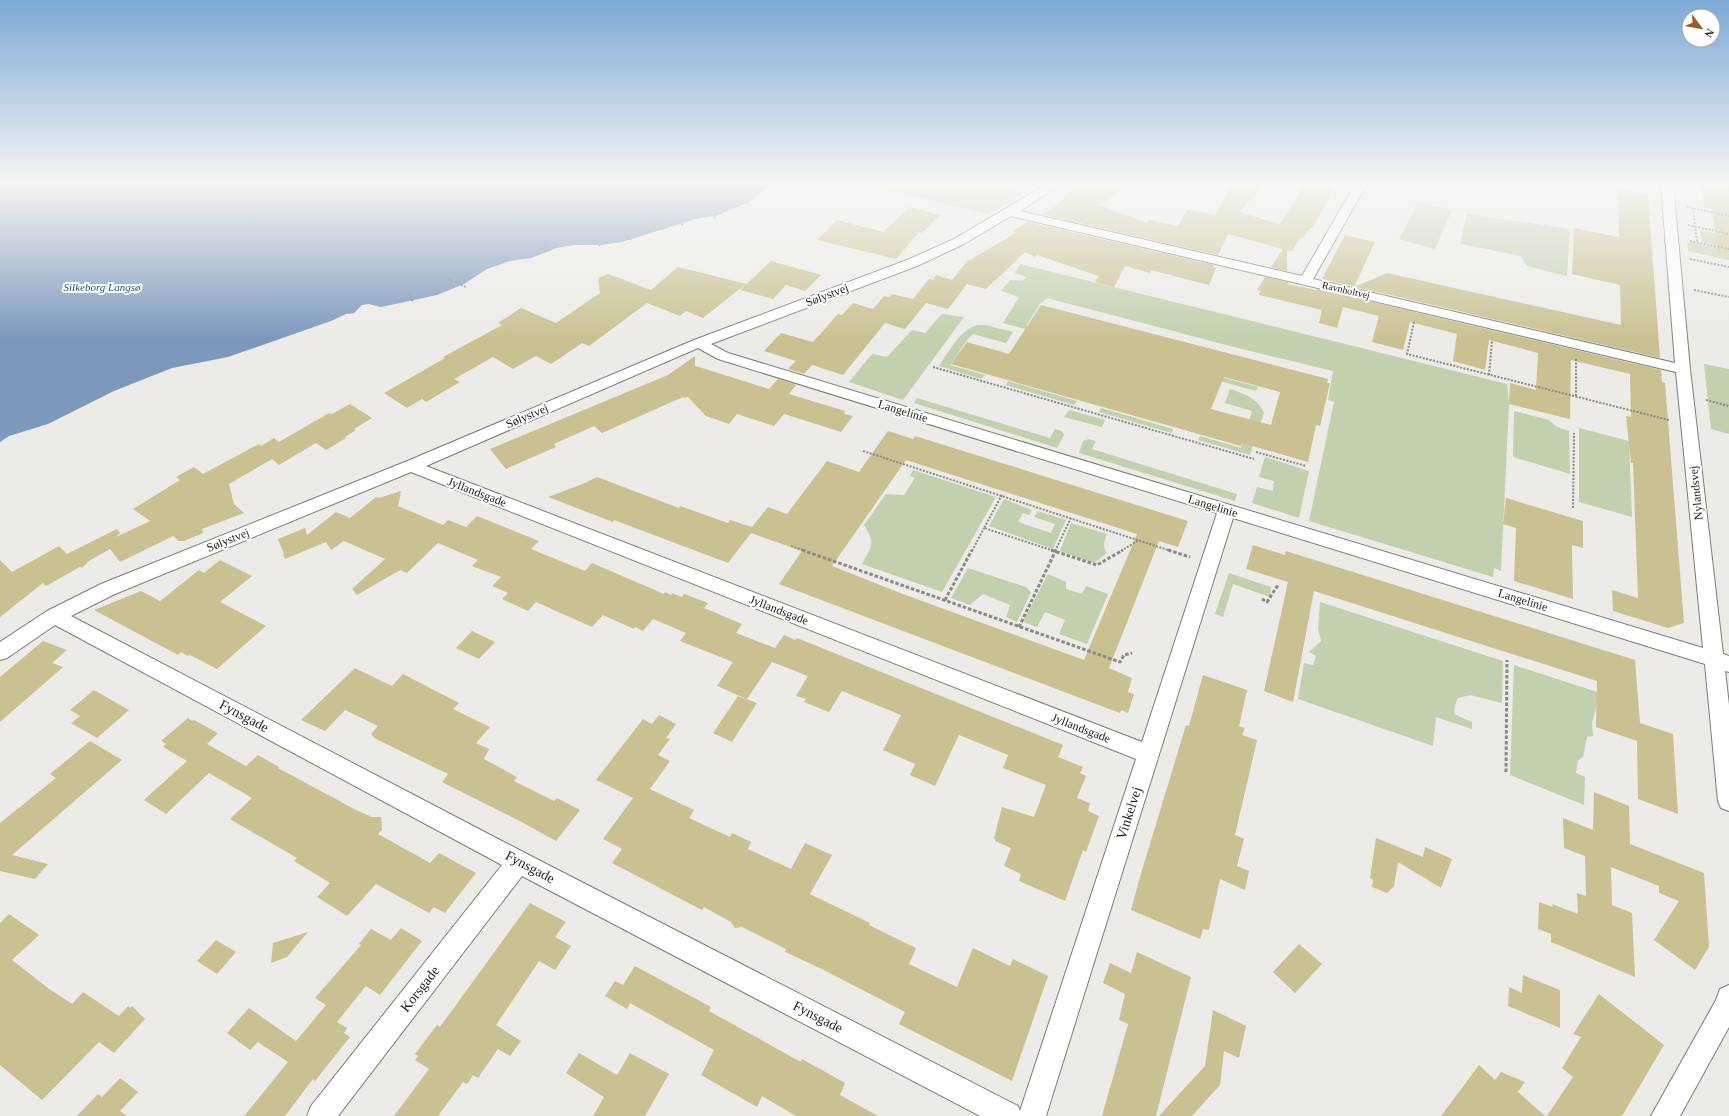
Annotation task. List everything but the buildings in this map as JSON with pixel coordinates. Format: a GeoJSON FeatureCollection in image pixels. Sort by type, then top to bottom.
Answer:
{"type":"FeatureCollection","features":[{"type":"Feature","properties":{"kind":"street","name":"Sølystvej"},"geometry":{"type":"LineString","coordinates":[[0,652],[54,616],[108,589],[411,466],[699,343],[912,263],[968,236]]}},
{"type":"Feature","properties":{"kind":"street","name":"Ravnholtvej"},"geometry":{"type":"LineString","coordinates":[[1115,236],[1683,369]]}},
{"type":"Feature","properties":{"kind":"street"},"geometry":{"type":"LineString","coordinates":[[1306,280],[1332,236]]}},
{"type":"Feature","properties":{"kind":"street","name":"Nylandsvej"},"geometry":{"type":"LineString","coordinates":[[1672,237],[1689,426],[1721,662],[1729,801]]}},
{"type":"Feature","properties":{"kind":"street","name":"Langelinie"},"geometry":{"type":"LineString","coordinates":[[699,343],[723,356],[1452,578],[1721,662]]}},
{"type":"Feature","properties":{"kind":"street","name":"Jyllandsgade"},"geometry":{"type":"LineString","coordinates":[[411,466],[1148,754]]}},
{"type":"Feature","properties":{"kind":"street","name":"Vinkelvej"},"geometry":{"type":"LineString","coordinates":[[1032,1116],[1227,510]]}},
{"type":"Feature","properties":{"kind":"street","name":"Fynsgade"},"geometry":{"type":"LineString","coordinates":[[54,616],[519,862],[1008,1116]]}},
{"type":"Feature","properties":{"kind":"street","name":"Korsgade"},"geometry":{"type":"LineString","coordinates":[[321,1116],[519,862]]}},
{"type":"Feature","properties":{"kind":"street"},"geometry":{"type":"LineString","coordinates":[[1665,1116],[1703,1050],[1727,1005],[1729,998]]}},
{"type":"Feature","properties":{"kind":"path"},"geometry":{"type":"LineString","coordinates":[[627,236],[631,240]]}},
{"type":"Feature","properties":{"kind":"path"},"geometry":{"type":"LineString","coordinates":[[1697,236],[1697,242]]}},
{"type":"Feature","properties":{"kind":"path"},"geometry":{"type":"LineString","coordinates":[[1672,237],[1729,249]]}},
{"type":"Feature","properties":{"kind":"path"},"geometry":{"type":"LineString","coordinates":[[591,241],[595,240],[600,246]]}},
{"type":"Feature","properties":{"kind":"path"},"geometry":{"type":"LineString","coordinates":[[544,245],[552,251]]}},
{"type":"Feature","properties":{"kind":"path"},"geometry":{"type":"LineString","coordinates":[[1673,255],[1729,267]]}},
{"type":"Feature","properties":{"kind":"path"},"geometry":{"type":"LineString","coordinates":[[448,279],[466,287]]}},
{"type":"Feature","properties":{"kind":"path"},"geometry":{"type":"LineString","coordinates":[[1676,286],[1729,297]]}},
{"type":"Feature","properties":{"kind":"path"},"geometry":{"type":"LineString","coordinates":[[409,293],[413,302]]}},
{"type":"Feature","properties":{"kind":"path"},"geometry":{"type":"LineString","coordinates":[[1417,306],[1407,354],[1689,426]]}},
{"type":"Feature","properties":{"kind":"path"},"geometry":{"type":"LineString","coordinates":[[1489,374],[1494,324]]}},
{"type":"Feature","properties":{"kind":"path"},"geometry":{"type":"LineString","coordinates":[[1576,344],[1576,397]]}},
{"type":"Feature","properties":{"kind":"path"},"geometry":{"type":"LineString","coordinates":[[933,367],[1254,458]]}},
{"type":"Feature","properties":{"kind":"path"},"geometry":{"type":"LineString","coordinates":[[1572,508],[1574,433]]}},
{"type":"Feature","properties":{"kind":"path"},"geometry":{"type":"LineString","coordinates":[[863,450],[1210,563]]}},
{"type":"Feature","properties":{"kind":"path"},"geometry":{"type":"LineString","coordinates":[[1256,452],[1306,466]]}},
{"type":"Feature","properties":{"kind":"path"},"geometry":{"type":"LineString","coordinates":[[945,600],[1002,495]]}},
{"type":"Feature","properties":{"kind":"path"},"geometry":{"type":"LineString","coordinates":[[1019,627],[1071,518]]}},
{"type":"Feature","properties":{"kind":"path"},"geometry":{"type":"LineString","coordinates":[[984,528],[1097,565],[1139,540]]}},
{"type":"Feature","properties":{"kind":"path"},"geometry":{"type":"LineString","coordinates":[[791,546],[1120,662],[1124,655],[1132,653]]}},
{"type":"Feature","properties":{"kind":"path"},"geometry":{"type":"LineString","coordinates":[[1262,599],[1268,602],[1278,585]]}},
{"type":"Feature","properties":{"kind":"path"},"geometry":{"type":"LineString","coordinates":[[1506,772],[1508,660]]}},
{"type":"Feature","properties":{"kind":"green space"},"geometry":{"type":"Polygon","coordinates":[[[1400,236],[1441,236],[1435,249],[1399,239],[1400,236]]]}},
{"type":"Feature","properties":{"kind":"green space"},"geometry":{"type":"Polygon","coordinates":[[[1462,236],[1570,236],[1567,276],[1527,266],[1521,256],[1460,244],[1462,236]]]}},
{"type":"Feature","properties":{"kind":"green space"},"geometry":{"type":"Polygon","coordinates":[[[1701,236],[1729,236],[1729,247],[1702,242],[1701,236]]]}},
{"type":"Feature","properties":{"kind":"green space"},"geometry":{"type":"Polygon","coordinates":[[[1687,241],[1729,250],[1729,260],[1688,251],[1687,241]]]}},
{"type":"Feature","properties":{"kind":"green space"},"geometry":{"type":"Polygon","coordinates":[[[1020,264],[1507,384],[1509,404],[1501,571],[1494,568],[1493,577],[1309,521],[1334,402],[1328,400],[1333,371],[1234,347],[1047,298],[1040,304],[1026,326],[1073,338],[1070,341],[1003,323],[1019,297],[1001,291],[1010,280],[1023,281],[1026,277],[1015,273],[1020,264]]]}},
{"type":"Feature","properties":{"kind":"green space"},"geometry":{"type":"Polygon","coordinates":[[[942,314],[964,317],[903,400],[849,382],[872,354],[887,357],[912,330],[925,333],[942,314]]]}},
{"type":"Feature","properties":{"kind":"green space"},"geometry":{"type":"Polygon","coordinates":[[[985,325],[1013,332],[1006,343],[973,334],[967,340],[950,365],[985,375],[981,379],[939,366],[960,336],[972,327],[985,325]]]}},
{"type":"Feature","properties":{"kind":"green space"},"geometry":{"type":"Polygon","coordinates":[[[1704,364],[1729,369],[1729,434],[1711,429],[1704,364]]]}},
{"type":"Feature","properties":{"kind":"green space"},"geometry":{"type":"Polygon","coordinates":[[[1177,365],[1258,387],[1256,391],[1174,369],[1177,365]]]}},
{"type":"Feature","properties":{"kind":"green space"},"geometry":{"type":"Polygon","coordinates":[[[1008,381],[1077,401],[1074,405],[1006,385],[1008,381]]]}},
{"type":"Feature","properties":{"kind":"green space"},"geometry":{"type":"Polygon","coordinates":[[[1230,389],[1254,400],[1264,413],[1250,455],[1198,440],[1200,436],[1241,448],[1252,411],[1225,403],[1230,389]]]}},
{"type":"Feature","properties":{"kind":"green space"},"geometry":{"type":"Polygon","coordinates":[[[917,398],[1050,438],[1055,429],[1062,431],[1064,435],[1057,448],[914,403],[917,398]]]}},
{"type":"Feature","properties":{"kind":"green space"},"geometry":{"type":"Polygon","coordinates":[[[1101,408],[1173,429],[1172,433],[1099,412],[1101,408]]]}},
{"type":"Feature","properties":{"kind":"green space"},"geometry":{"type":"Polygon","coordinates":[[[1069,410],[1105,420],[1102,427],[1064,417],[1069,410]]]}},
{"type":"Feature","properties":{"kind":"green space"},"geometry":{"type":"Polygon","coordinates":[[[1514,411],[1549,420],[1557,427],[1569,431],[1570,474],[1513,457],[1514,411]]]}},
{"type":"Feature","properties":{"kind":"green space"},"geometry":{"type":"Polygon","coordinates":[[[1579,428],[1629,441],[1632,517],[1579,502],[1579,428]]]}},
{"type":"Feature","properties":{"kind":"green space"},"geometry":{"type":"Polygon","coordinates":[[[1089,439],[1096,441],[1092,449],[1237,494],[1235,501],[1079,453],[1083,441],[1089,439]]]}},
{"type":"Feature","properties":{"kind":"green space"},"geometry":{"type":"Polygon","coordinates":[[[1265,457],[1309,471],[1299,518],[1252,503],[1257,487],[1273,491],[1274,481],[1259,477],[1265,457]]]}},
{"type":"Feature","properties":{"kind":"green space"},"geometry":{"type":"Polygon","coordinates":[[[913,470],[996,497],[942,592],[862,564],[871,545],[870,537],[864,525],[886,494],[904,495],[915,478],[910,476],[913,470]]]}},
{"type":"Feature","properties":{"kind":"green space"},"geometry":{"type":"Polygon","coordinates":[[[1004,499],[1032,510],[1029,515],[1023,513],[1018,522],[1051,533],[1055,524],[1034,517],[1038,511],[1066,520],[1053,549],[989,526],[1004,499]]]}},
{"type":"Feature","properties":{"kind":"green space"},"geometry":{"type":"Polygon","coordinates":[[[1071,523],[1107,534],[1104,548],[1107,553],[1094,563],[1060,551],[1071,523]]]}},
{"type":"Feature","properties":{"kind":"green space"},"geometry":{"type":"Polygon","coordinates":[[[968,568],[1026,587],[1031,592],[1017,622],[1006,617],[1010,605],[983,594],[970,605],[951,598],[968,568]]]}},
{"type":"Feature","properties":{"kind":"green space"},"geometry":{"type":"Polygon","coordinates":[[[1229,573],[1271,587],[1270,597],[1233,584],[1223,617],[1215,614],[1229,573]]]}},
{"type":"Feature","properties":{"kind":"green space"},"geometry":{"type":"Polygon","coordinates":[[[1048,574],[1066,582],[1066,589],[1082,594],[1086,586],[1108,594],[1087,644],[1059,634],[1065,620],[1045,612],[1037,627],[1023,622],[1048,574]]]}},
{"type":"Feature","properties":{"kind":"green space"},"geometry":{"type":"Polygon","coordinates":[[[1320,602],[1503,661],[1502,703],[1470,695],[1458,698],[1455,705],[1454,714],[1472,722],[1472,729],[1436,717],[1433,746],[1298,699],[1304,663],[1313,665],[1316,656],[1309,652],[1321,641],[1318,629],[1320,602]]]}},
{"type":"Feature","properties":{"kind":"green space"},"geometry":{"type":"Polygon","coordinates":[[[1514,665],[1600,693],[1592,723],[1593,736],[1587,737],[1583,757],[1578,760],[1576,773],[1585,777],[1584,805],[1510,775],[1514,665]]]}},
{"type":"Feature","properties":{"kind":"water","name":"Silkeborg Langsø"},"geometry":{"type":"Polygon","coordinates":[[[0,236],[641,236],[622,242],[601,245],[573,245],[557,248],[531,258],[510,261],[487,269],[464,284],[437,295],[381,307],[369,304],[362,305],[354,313],[346,314],[331,321],[228,357],[172,368],[114,391],[48,424],[9,436],[0,442],[0,236]]]}}]}
